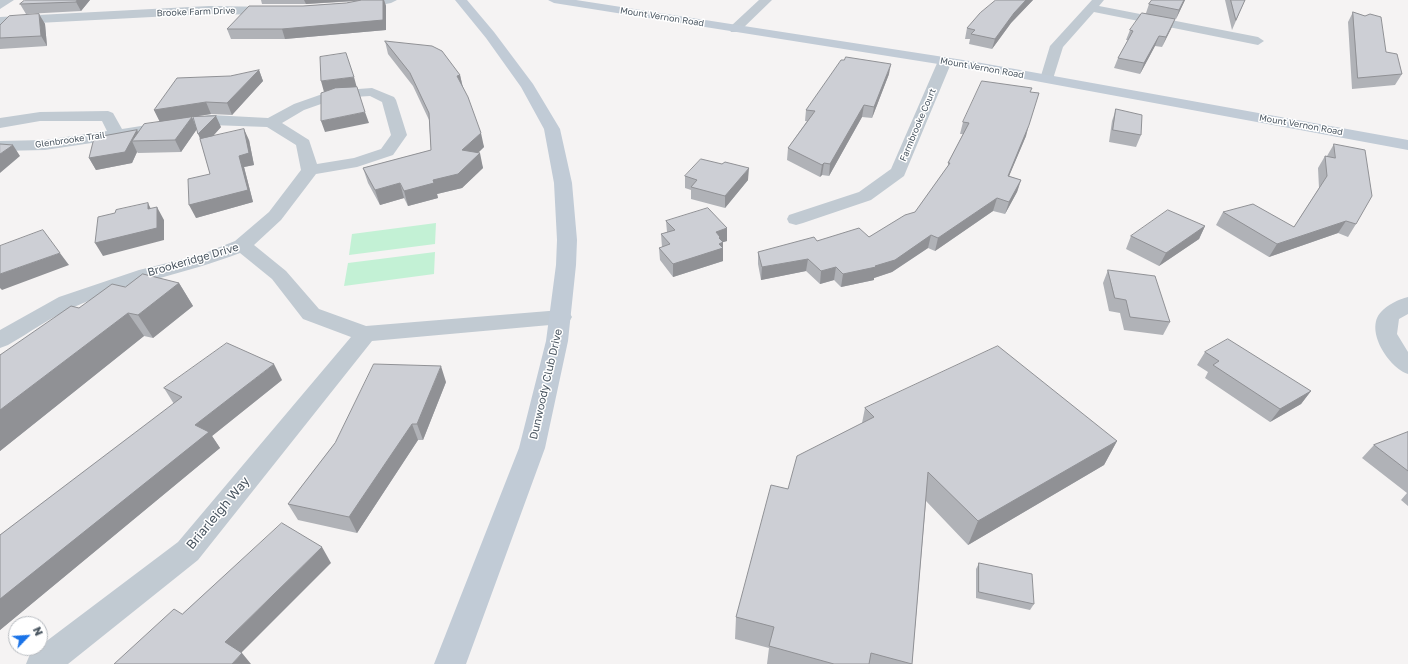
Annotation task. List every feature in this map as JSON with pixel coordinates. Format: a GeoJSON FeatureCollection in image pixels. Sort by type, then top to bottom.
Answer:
{"type":"FeatureCollection","features":[{"type":"Feature","properties":{"kind":"main road","name":"Dunwoody Club Drive"},"geometry":{"type":"LineString","coordinates":[[450,664],[532,448],[558,341],[567,240],[563,183],[552,129],[528,87],[490,35],[460,0]]}},
{"type":"Feature","properties":{"kind":"main road","name":"Mount Vernon Road"},"geometry":{"type":"LineString","coordinates":[[554,0],[944,61],[1408,145]]}},
{"type":"Feature","properties":{"kind":"street"},"geometry":{"type":"LineString","coordinates":[[0,5],[8,0]]}},
{"type":"Feature","properties":{"kind":"street"},"geometry":{"type":"LineString","coordinates":[[210,10],[229,0]]}},
{"type":"Feature","properties":{"kind":"street"},"geometry":{"type":"LineString","coordinates":[[342,7],[391,0]]}},
{"type":"Feature","properties":{"kind":"street"},"geometry":{"type":"LineString","coordinates":[[735,29],[766,0]]}},
{"type":"Feature","properties":{"kind":"street"},"geometry":{"type":"LineString","coordinates":[[1047,79],[1057,46],[1094,4],[1258,41]]}},
{"type":"Feature","properties":{"kind":"street","name":"Brooke Farm Drive"},"geometry":{"type":"LineString","coordinates":[[0,21],[210,10],[284,10]]}},
{"type":"Feature","properties":{"kind":"street","name":"Farmbrooke Court"},"geometry":{"type":"LineString","coordinates":[[796,219],[865,196],[898,172],[944,61]]}},
{"type":"Feature","properties":{"kind":"street"},"geometry":{"type":"LineString","coordinates":[[242,245],[275,216],[310,170],[357,162],[387,152],[399,135],[389,100],[372,92],[336,94],[299,107],[271,123],[303,143],[310,170]]}},
{"type":"Feature","properties":{"kind":"street"},"geometry":{"type":"LineString","coordinates":[[0,123],[15,119],[61,116],[108,116],[116,133]]}},
{"type":"Feature","properties":{"kind":"street","name":"Glenbrooke Trail"},"geometry":{"type":"LineString","coordinates":[[0,146],[45,145],[116,133],[211,120],[271,123]]}},
{"type":"Feature","properties":{"kind":"street","name":"Brookeridge Drive"},"geometry":{"type":"LineString","coordinates":[[0,340],[66,302],[146,274],[207,259],[242,245],[279,275],[311,314],[365,334],[560,317]]}},
{"type":"Feature","properties":{"kind":"street"},"geometry":{"type":"LineString","coordinates":[[1408,304],[1389,316],[1386,334],[1395,352],[1408,366]]}},
{"type":"Feature","properties":{"kind":"street","name":"Briarleigh Way"},"geometry":{"type":"LineString","coordinates":[[42,664],[188,551],[365,334]]}},
{"type":"Feature","properties":{"kind":"green space"},"geometry":{"type":"Polygon","coordinates":[[[436,223],[435,244],[349,255],[352,234],[436,223]]]}},
{"type":"Feature","properties":{"kind":"green space"},"geometry":{"type":"Polygon","coordinates":[[[435,252],[434,274],[344,286],[348,263],[435,252]]]}},
{"type":"Feature","properties":{"kind":"building"},"geometry":{"type":"Polygon","coordinates":[[[25,0],[77,0],[76,2],[20,4],[25,0]]]}},
{"type":"Feature","properties":{"kind":"building"},"geometry":{"type":"Polygon","coordinates":[[[362,0],[383,0],[383,20],[282,29],[227,29],[249,6],[303,6],[346,3],[362,0]]]}},
{"type":"Feature","properties":{"kind":"building"},"geometry":{"type":"Polygon","coordinates":[[[996,0],[1026,0],[1014,13],[995,39],[971,34],[975,30],[967,28],[980,13],[996,0]]]}},
{"type":"Feature","properties":{"kind":"building"},"geometry":{"type":"Polygon","coordinates":[[[1152,0],[1184,0],[1179,10],[1149,4],[1152,0]]]}},
{"type":"Feature","properties":{"kind":"building"},"geometry":{"type":"Polygon","coordinates":[[[1231,0],[1245,0],[1236,20],[1231,0]]]}},
{"type":"Feature","properties":{"kind":"building"},"geometry":{"type":"Polygon","coordinates":[[[1353,12],[1365,16],[1370,14],[1381,17],[1386,52],[1397,54],[1402,74],[1358,78],[1353,12]]]}},
{"type":"Feature","properties":{"kind":"building"},"geometry":{"type":"Polygon","coordinates":[[[1142,13],[1175,19],[1166,37],[1159,36],[1144,63],[1118,58],[1133,31],[1130,30],[1142,13]]]}},
{"type":"Feature","properties":{"kind":"building"},"geometry":{"type":"Polygon","coordinates":[[[39,14],[41,36],[0,38],[0,25],[9,16],[39,14]]]}},
{"type":"Feature","properties":{"kind":"building"},"geometry":{"type":"Polygon","coordinates":[[[385,41],[432,46],[442,51],[460,75],[457,76],[468,97],[481,133],[462,150],[480,153],[458,174],[433,180],[434,183],[404,191],[400,183],[375,190],[363,168],[431,150],[429,113],[410,73],[385,41]]]}},
{"type":"Feature","properties":{"kind":"building"},"geometry":{"type":"Polygon","coordinates":[[[346,53],[354,77],[321,81],[320,57],[346,53]]]}},
{"type":"Feature","properties":{"kind":"building"},"geometry":{"type":"Polygon","coordinates":[[[846,57],[891,64],[874,107],[864,105],[830,164],[824,163],[822,165],[788,148],[815,111],[806,110],[841,60],[844,60],[846,57]]]}},
{"type":"Feature","properties":{"kind":"building"},"geometry":{"type":"Polygon","coordinates":[[[259,70],[227,103],[206,102],[154,110],[177,78],[230,76],[259,70]]]}},
{"type":"Feature","properties":{"kind":"building"},"geometry":{"type":"Polygon","coordinates":[[[982,81],[1032,88],[1030,92],[1039,93],[1029,125],[1008,176],[1021,180],[1009,202],[997,198],[938,238],[931,235],[895,260],[875,266],[876,267],[843,274],[836,267],[821,271],[808,259],[762,267],[758,252],[814,237],[817,241],[859,228],[869,237],[905,215],[915,212],[950,163],[948,163],[969,123],[963,122],[982,81]]]}},
{"type":"Feature","properties":{"kind":"building"},"geometry":{"type":"Polygon","coordinates":[[[357,87],[365,112],[321,121],[321,93],[335,88],[357,87]]]}},
{"type":"Feature","properties":{"kind":"building"},"geometry":{"type":"Polygon","coordinates":[[[1116,109],[1142,115],[1141,135],[1113,130],[1116,109]]]}},
{"type":"Feature","properties":{"kind":"building"},"geometry":{"type":"Polygon","coordinates":[[[216,116],[198,134],[193,117],[216,116]]]}},
{"type":"Feature","properties":{"kind":"building"},"geometry":{"type":"Polygon","coordinates":[[[192,117],[175,140],[132,141],[144,124],[192,117]]]}},
{"type":"Feature","properties":{"kind":"building"},"geometry":{"type":"Polygon","coordinates":[[[244,129],[249,153],[239,156],[248,190],[189,205],[188,179],[210,174],[200,139],[244,129]]]}},
{"type":"Feature","properties":{"kind":"building"},"geometry":{"type":"Polygon","coordinates":[[[137,130],[125,152],[89,158],[94,138],[137,130]]]}},
{"type":"Feature","properties":{"kind":"building"},"geometry":{"type":"Polygon","coordinates":[[[0,144],[13,145],[0,154],[0,144]]]}},
{"type":"Feature","properties":{"kind":"building"},"geometry":{"type":"Polygon","coordinates":[[[1334,144],[1365,150],[1372,196],[1356,224],[1346,221],[1277,244],[1223,212],[1253,204],[1294,227],[1327,176],[1325,156],[1335,158],[1334,144]]]}},
{"type":"Feature","properties":{"kind":"building"},"geometry":{"type":"Polygon","coordinates":[[[701,159],[722,164],[725,162],[749,168],[725,196],[691,187],[697,180],[685,176],[701,159]]]}},
{"type":"Feature","properties":{"kind":"building"},"geometry":{"type":"Polygon","coordinates":[[[148,203],[148,209],[157,207],[157,228],[95,243],[98,217],[115,213],[116,210],[148,203]]]}},
{"type":"Feature","properties":{"kind":"building"},"geometry":{"type":"Polygon","coordinates":[[[708,208],[727,228],[716,232],[723,242],[719,244],[723,248],[673,264],[659,248],[670,244],[661,234],[675,230],[666,221],[708,208]]]}},
{"type":"Feature","properties":{"kind":"building"},"geometry":{"type":"Polygon","coordinates":[[[1168,210],[1205,226],[1166,253],[1131,236],[1168,210]]]}},
{"type":"Feature","properties":{"kind":"building"},"geometry":{"type":"Polygon","coordinates":[[[43,230],[60,253],[0,274],[0,246],[43,230]]]}},
{"type":"Feature","properties":{"kind":"building"},"geometry":{"type":"Polygon","coordinates":[[[1108,270],[1155,276],[1170,322],[1130,317],[1126,300],[1115,298],[1108,270]]]}},
{"type":"Feature","properties":{"kind":"building"},"geometry":{"type":"Polygon","coordinates":[[[143,274],[179,283],[138,315],[128,313],[0,410],[0,355],[71,306],[79,308],[112,284],[125,287],[143,274]]]}},
{"type":"Feature","properties":{"kind":"building"},"geometry":{"type":"Polygon","coordinates":[[[1228,339],[1311,391],[1280,409],[1213,365],[1219,361],[1205,352],[1228,339]]]}},
{"type":"Feature","properties":{"kind":"building"},"geometry":{"type":"Polygon","coordinates":[[[227,343],[274,364],[195,425],[209,432],[0,599],[0,535],[182,397],[164,388],[227,343]]]}},
{"type":"Feature","properties":{"kind":"building"},"geometry":{"type":"Polygon","coordinates":[[[998,346],[1117,441],[978,521],[928,472],[912,664],[871,653],[869,664],[834,664],[769,646],[774,627],[736,617],[771,485],[788,489],[797,456],[874,417],[865,408],[998,346]]]}},
{"type":"Feature","properties":{"kind":"building"},"geometry":{"type":"Polygon","coordinates":[[[374,364],[441,366],[417,424],[412,424],[349,517],[288,504],[335,443],[374,364]]]}},
{"type":"Feature","properties":{"kind":"building"},"geometry":{"type":"Polygon","coordinates":[[[1408,432],[1408,471],[1374,445],[1408,432]]]}},
{"type":"Feature","properties":{"kind":"building"},"geometry":{"type":"Polygon","coordinates":[[[282,523],[322,547],[225,642],[242,653],[232,664],[114,664],[174,609],[182,614],[282,523]]]}},
{"type":"Feature","properties":{"kind":"building"},"geometry":{"type":"Polygon","coordinates":[[[979,563],[1032,574],[1034,604],[979,592],[979,563]]]}}]}
